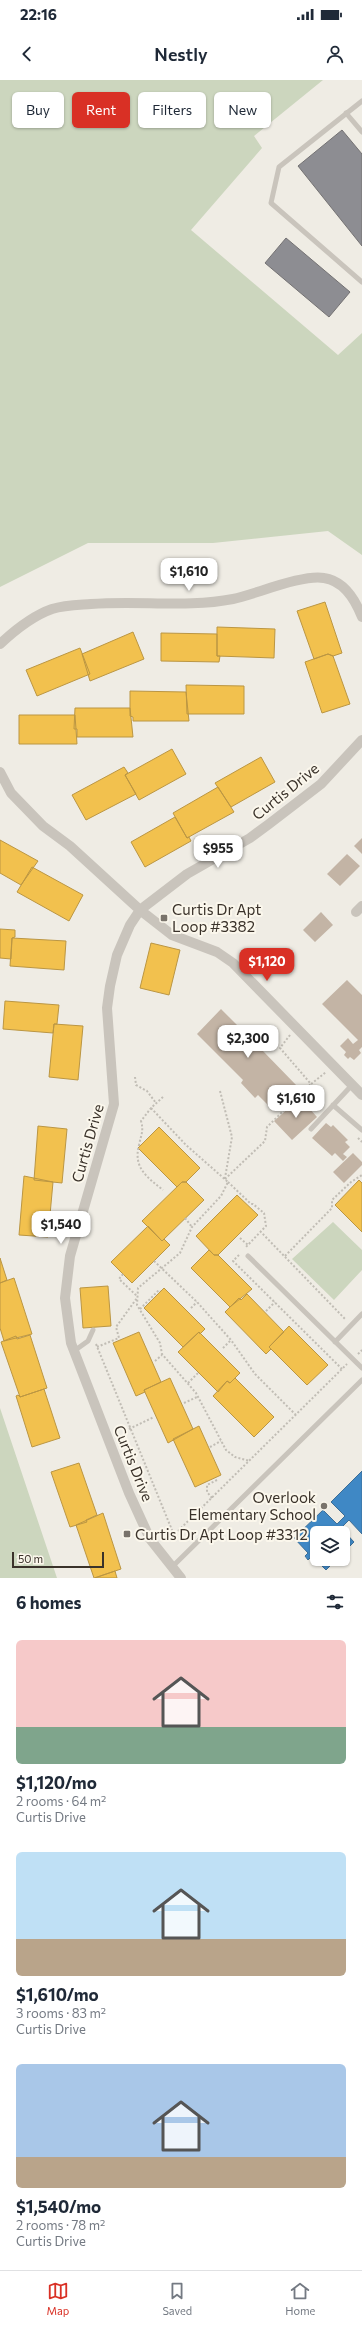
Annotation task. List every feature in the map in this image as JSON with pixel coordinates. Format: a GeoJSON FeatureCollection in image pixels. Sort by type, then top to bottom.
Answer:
{"type":"FeatureCollection","features":[{"type":"Feature","properties":{"kind":"street"},"geometry":{"type":"LineString","coordinates":[[0,644],[18,628],[37,616],[52,609],[70,605],[116,602],[189,603],[231,599],[319,577],[339,583],[352,598],[362,617]]}},
{"type":"Feature","properties":{"kind":"street","name":"Curtis Drive"},"geometry":{"type":"LineString","coordinates":[[181,1578],[150,1539],[129,1493],[71,1343],[66,1298],[70,1256],[114,1104],[107,1008],[110,986],[117,955],[130,925],[140,910],[187,874],[250,838],[269,824],[321,784],[362,740]]}},
{"type":"Feature","properties":{"kind":"street"},"geometry":{"type":"LineString","coordinates":[[0,772],[11,792],[43,826],[70,846],[140,910],[172,935],[217,952],[233,963],[353,1084],[362,1095]]}},
{"type":"Feature","properties":{"kind":"lane"},"geometry":{"type":"LineString","coordinates":[[362,101],[279,167],[272,203],[362,282]]}},
{"type":"Feature","properties":{"kind":"lane"},"geometry":{"type":"LineString","coordinates":[[346,113],[362,132]]}},
{"type":"Feature","properties":{"kind":"lane"},"geometry":{"type":"LineString","coordinates":[[311,1128],[353,1084]]}},
{"type":"Feature","properties":{"kind":"lane"},"geometry":{"type":"LineString","coordinates":[[333,1105],[362,1130]]}},
{"type":"Feature","properties":{"kind":"lane"},"geometry":{"type":"LineString","coordinates":[[248,1256],[362,1368]]}},
{"type":"Feature","properties":{"kind":"lane"},"geometry":{"type":"LineString","coordinates":[[335,1342],[362,1314]]}},
{"type":"Feature","properties":{"kind":"lane"},"geometry":{"type":"LineString","coordinates":[[74,1351],[88,1341],[93,1330]]}},
{"type":"Feature","properties":{"kind":"lane"},"geometry":{"type":"LineString","coordinates":[[172,1567],[362,1380]]}},
{"type":"Feature","properties":{"kind":"path"},"geometry":{"type":"LineString","coordinates":[[290,1034],[280,1048],[311,1084],[310,1089],[324,1104],[329,1099]]}},
{"type":"Feature","properties":{"kind":"path"},"geometry":{"type":"LineString","coordinates":[[225,1179],[265,1141],[267,1127],[311,1084],[326,1072],[331,1077]]}},
{"type":"Feature","properties":{"kind":"path"},"geometry":{"type":"LineString","coordinates":[[135,1077],[136,1085],[147,1091],[156,1103]]}},
{"type":"Feature","properties":{"kind":"path"},"geometry":{"type":"LineString","coordinates":[[220,1091],[232,1137],[225,1179]]}},
{"type":"Feature","properties":{"kind":"path"},"geometry":{"type":"LineString","coordinates":[[163,1097],[151,1108],[141,1121],[144,1131],[138,1145],[140,1170],[163,1190]]}},
{"type":"Feature","properties":{"kind":"path"},"geometry":{"type":"LineString","coordinates":[[151,1108],[186,1145],[251,1204],[264,1213],[266,1226],[260,1230],[233,1261],[342,1369]]}},
{"type":"Feature","properties":{"kind":"path"},"geometry":{"type":"LineString","coordinates":[[357,1137],[362,1142]]}},
{"type":"Feature","properties":{"kind":"path"},"geometry":{"type":"LineString","coordinates":[[285,1256],[332,1208],[332,1200],[351,1182],[362,1175]]}},
{"type":"Feature","properties":{"kind":"path"},"geometry":{"type":"LineString","coordinates":[[228,1182],[221,1196],[192,1228],[180,1253],[163,1269],[138,1288],[138,1297],[140,1310],[157,1336],[162,1354],[188,1383],[221,1441],[235,1457],[250,1461]]}},
{"type":"Feature","properties":{"kind":"path"},"geometry":{"type":"LineString","coordinates":[[184,1218],[192,1228]]}},
{"type":"Feature","properties":{"kind":"path"},"geometry":{"type":"LineString","coordinates":[[260,1230],[352,1325]]}},
{"type":"Feature","properties":{"kind":"path"},"geometry":{"type":"LineString","coordinates":[[240,1238],[248,1245]]}},
{"type":"Feature","properties":{"kind":"path"},"geometry":{"type":"LineString","coordinates":[[154,1261],[197,1302],[231,1340],[255,1374],[296,1415]]}},
{"type":"Feature","properties":{"kind":"path"},"geometry":{"type":"LineString","coordinates":[[123,1274],[119,1279],[138,1297]]}},
{"type":"Feature","properties":{"kind":"path"},"geometry":{"type":"LineString","coordinates":[[140,1310],[159,1290],[160,1291]]}},
{"type":"Feature","properties":{"kind":"path"},"geometry":{"type":"LineString","coordinates":[[97,1347],[119,1338],[116,1327],[138,1297]]}},
{"type":"Feature","properties":{"kind":"path"},"geometry":{"type":"LineString","coordinates":[[191,1308],[197,1302]]}},
{"type":"Feature","properties":{"kind":"path"},"geometry":{"type":"LineString","coordinates":[[266,1311],[275,1302]]}},
{"type":"Feature","properties":{"kind":"path"},"geometry":{"type":"LineString","coordinates":[[90,1336],[97,1347],[129,1429],[174,1536],[352,1358]]}},
{"type":"Feature","properties":{"kind":"path"},"geometry":{"type":"LineString","coordinates":[[222,1348],[231,1340]]}},
{"type":"Feature","properties":{"kind":"path"},"geometry":{"type":"LineString","coordinates":[[155,1361],[162,1354]]}},
{"type":"Feature","properties":{"kind":"path"},"geometry":{"type":"LineString","coordinates":[[188,1383],[199,1372]]}},
{"type":"Feature","properties":{"kind":"path"},"geometry":{"type":"LineString","coordinates":[[184,1403],[197,1397]]}},
{"type":"Feature","properties":{"kind":"path"},"geometry":{"type":"LineString","coordinates":[[129,1429],[154,1417]]}},
{"type":"Feature","properties":{"kind":"path"},"geometry":{"type":"LineString","coordinates":[[210,1447],[221,1441]]}},
{"type":"Feature","properties":{"kind":"path"},"geometry":{"type":"LineString","coordinates":[[212,1498],[206,1485],[217,1480]]}},
{"type":"Feature","properties":{"kind":"green space"},"geometry":{"type":"Polygon","coordinates":[[[0,80],[323,80],[271,122],[271,92],[214,92],[214,128],[264,128],[254,136],[262,148],[191,230],[338,355],[362,333],[362,555],[328,531],[213,543],[88,543],[0,587],[0,80]]]}},
{"type":"Feature","properties":{"kind":"green space"},"geometry":{"type":"Polygon","coordinates":[[[333,1222],[362,1250],[362,1270],[334,1300],[292,1259],[333,1222]]]}},
{"type":"Feature","properties":{"kind":"green space"},"geometry":{"type":"Polygon","coordinates":[[[0,1408],[57,1578],[0,1578],[0,1408]]]}},
{"type":"Feature","properties":{"kind":"building: Homes"},"geometry":{"type":"Polygon","coordinates":[[[325,602],[342,653],[333,656],[328,654],[314,659],[297,611],[325,602]]]}},
{"type":"Feature","properties":{"kind":"building: Homes"},"geometry":{"type":"Polygon","coordinates":[[[217,627],[275,629],[274,658],[217,656],[217,627]]]}},
{"type":"Feature","properties":{"kind":"building: Homes"},"geometry":{"type":"Polygon","coordinates":[[[133,632],[144,659],[90,681],[82,654],[133,632]]]}},
{"type":"Feature","properties":{"kind":"building: Homes"},"geometry":{"type":"Polygon","coordinates":[[[161,633],[217,634],[217,656],[220,656],[219,662],[161,661],[161,633]]]}},
{"type":"Feature","properties":{"kind":"building: Homes"},"geometry":{"type":"Polygon","coordinates":[[[80,648],[90,674],[37,696],[26,670],[80,648]]]}},
{"type":"Feature","properties":{"kind":"building: Homes"},"geometry":{"type":"Polygon","coordinates":[[[328,654],[333,656],[350,704],[322,713],[305,662],[328,654]]]}},
{"type":"Feature","properties":{"kind":"building: Homes"},"geometry":{"type":"Polygon","coordinates":[[[186,685],[244,686],[244,714],[187,714],[186,685]]]}},
{"type":"Feature","properties":{"kind":"building: Homes"},"geometry":{"type":"Polygon","coordinates":[[[130,691],[186,692],[189,721],[133,721],[133,717],[130,716],[130,691]]]}},
{"type":"Feature","properties":{"kind":"building: Homes"},"geometry":{"type":"Polygon","coordinates":[[[75,708],[130,708],[133,737],[77,737],[77,729],[74,729],[75,708]]]}},
{"type":"Feature","properties":{"kind":"building: Homes"},"geometry":{"type":"Polygon","coordinates":[[[19,715],[75,715],[77,744],[19,744],[19,715]]]}},
{"type":"Feature","properties":{"kind":"building: Homes"},"geometry":{"type":"Polygon","coordinates":[[[172,749],[186,774],[139,800],[125,775],[172,749]]]}},
{"type":"Feature","properties":{"kind":"building: Homes"},"geometry":{"type":"Polygon","coordinates":[[[261,757],[275,782],[231,807],[215,783],[261,757]]]}},
{"type":"Feature","properties":{"kind":"building: Homes"},"geometry":{"type":"Polygon","coordinates":[[[124,767],[128,773],[125,775],[136,794],[86,820],[72,795],[124,767]]]}},
{"type":"Feature","properties":{"kind":"building: Homes"},"geometry":{"type":"Polygon","coordinates":[[[218,787],[234,812],[187,838],[173,813],[218,787]]]}},
{"type":"Feature","properties":{"kind":"building: Homes"},"geometry":{"type":"Polygon","coordinates":[[[175,817],[187,838],[189,837],[191,841],[145,867],[131,842],[175,817]]]}},
{"type":"Feature","properties":{"kind":"building: Homes"},"geometry":{"type":"Polygon","coordinates":[[[0,840],[38,861],[21,885],[0,873],[0,840]]]}},
{"type":"Feature","properties":{"kind":"building: Homes"},"geometry":{"type":"Polygon","coordinates":[[[32,867],[83,895],[69,921],[17,892],[32,867]]]}},
{"type":"Feature","properties":{"kind":"building: Homes"},"geometry":{"type":"Polygon","coordinates":[[[0,929],[15,930],[15,937],[12,938],[11,959],[0,958],[0,929]]]}},
{"type":"Feature","properties":{"kind":"building: Homes"},"geometry":{"type":"Polygon","coordinates":[[[12,938],[66,941],[64,970],[10,966],[12,938]]]}},
{"type":"Feature","properties":{"kind":"building: Homes"},"geometry":{"type":"Polygon","coordinates":[[[151,943],[180,950],[169,995],[140,988],[151,943]]]}},
{"type":"Feature","properties":{"kind":"building: Homes"},"geometry":{"type":"Polygon","coordinates":[[[5,1001],[59,1005],[57,1024],[54,1024],[53,1033],[3,1029],[5,1001]]]}},
{"type":"Feature","properties":{"kind":"building: Homes"},"geometry":{"type":"Polygon","coordinates":[[[54,1024],[83,1026],[78,1080],[49,1077],[54,1024]]]}},
{"type":"Feature","properties":{"kind":"building: Homes"},"geometry":{"type":"Polygon","coordinates":[[[38,1126],[67,1129],[62,1183],[34,1180],[38,1126]]]}},
{"type":"Feature","properties":{"kind":"building: Homes"},"geometry":{"type":"Polygon","coordinates":[[[159,1127],[200,1168],[186,1182],[182,1182],[177,1187],[138,1148],[159,1127]]]}},
{"type":"Feature","properties":{"kind":"building: Homes"},"geometry":{"type":"Polygon","coordinates":[[[24,1176],[53,1182],[48,1237],[19,1235],[24,1176]]]}},
{"type":"Feature","properties":{"kind":"building: Homes"},"geometry":{"type":"Polygon","coordinates":[[[359,1180],[362,1183],[362,1232],[335,1205],[359,1180]]]}},
{"type":"Feature","properties":{"kind":"building: Homes"},"geometry":{"type":"Polygon","coordinates":[[[182,1182],[186,1182],[204,1200],[162,1241],[142,1221],[182,1182]]]}},
{"type":"Feature","properties":{"kind":"building: Homes"},"geometry":{"type":"Polygon","coordinates":[[[237,1195],[258,1215],[218,1255],[214,1255],[196,1236],[237,1195]]]}},
{"type":"Feature","properties":{"kind":"building: Homes"},"geometry":{"type":"Polygon","coordinates":[[[148,1226],[162,1241],[164,1239],[170,1245],[132,1283],[111,1262],[148,1226]]]}},
{"type":"Feature","properties":{"kind":"building: Homes"},"geometry":{"type":"Polygon","coordinates":[[[209,1250],[214,1255],[218,1255],[252,1289],[230,1307],[191,1268],[209,1250]]]}},
{"type":"Feature","properties":{"kind":"building: Homes"},"geometry":{"type":"Polygon","coordinates":[[[0,1258],[7,1280],[0,1283],[0,1258]]]}},
{"type":"Feature","properties":{"kind":"building: Homes"},"geometry":{"type":"Polygon","coordinates":[[[14,1278],[32,1334],[4,1341],[0,1328],[0,1283],[14,1278]]]}},
{"type":"Feature","properties":{"kind":"building: Homes"},"geometry":{"type":"Polygon","coordinates":[[[108,1286],[111,1326],[83,1328],[80,1288],[108,1286]]]}},
{"type":"Feature","properties":{"kind":"building: Homes"},"geometry":{"type":"Polygon","coordinates":[[[164,1288],[205,1329],[200,1334],[199,1332],[183,1347],[144,1308],[164,1288]]]}},
{"type":"Feature","properties":{"kind":"building: Homes"},"geometry":{"type":"Polygon","coordinates":[[[247,1294],[284,1332],[269,1347],[271,1349],[266,1354],[225,1312],[239,1298],[241,1300],[247,1294]]]}},
{"type":"Feature","properties":{"kind":"building: Homes"},"geometry":{"type":"Polygon","coordinates":[[[289,1326],[328,1365],[307,1385],[269,1347],[289,1326]]]}},
{"type":"Feature","properties":{"kind":"building: Homes"},"geometry":{"type":"Polygon","coordinates":[[[139,1332],[161,1382],[144,1390],[145,1392],[136,1396],[113,1343],[139,1332]]]}},
{"type":"Feature","properties":{"kind":"building: Homes"},"geometry":{"type":"Polygon","coordinates":[[[199,1332],[240,1373],[230,1383],[227,1381],[218,1392],[178,1352],[199,1332]]]}},
{"type":"Feature","properties":{"kind":"building: Homes"},"geometry":{"type":"Polygon","coordinates":[[[30,1335],[47,1388],[20,1397],[1,1342],[16,1336],[17,1339],[30,1335]]]}},
{"type":"Feature","properties":{"kind":"building: Homes"},"geometry":{"type":"Polygon","coordinates":[[[170,1378],[193,1429],[168,1443],[144,1390],[170,1378]]]}},
{"type":"Feature","properties":{"kind":"building: Homes"},"geometry":{"type":"Polygon","coordinates":[[[235,1378],[274,1417],[254,1437],[213,1396],[227,1381],[230,1383],[235,1378]]]}},
{"type":"Feature","properties":{"kind":"building: Homes"},"geometry":{"type":"Polygon","coordinates":[[[44,1389],[60,1438],[32,1447],[16,1396],[18,1395],[20,1397],[44,1389]]]}},
{"type":"Feature","properties":{"kind":"building: Homes"},"geometry":{"type":"Polygon","coordinates":[[[199,1426],[221,1475],[195,1487],[173,1439],[199,1426]]]}},
{"type":"Feature","properties":{"kind":"building: Homes"},"geometry":{"type":"Polygon","coordinates":[[[79,1463],[97,1515],[86,1520],[87,1522],[70,1527],[51,1472],[79,1463]]]}},
{"type":"Feature","properties":{"kind":"building: Homes"},"geometry":{"type":"Polygon","coordinates":[[[103,1513],[121,1569],[94,1578],[76,1525],[103,1513]]]}},
{"type":"Feature","properties":{"kind":"building: Homes"},"geometry":{"type":"Polygon","coordinates":[[[115,1571],[117,1578],[95,1578],[115,1571]]]}},
{"type":"Feature","properties":{"kind":"building: Schools"},"geometry":{"type":"Polygon","coordinates":[[[362,1471],[362,1534],[349,1520],[343,1526],[310,1526],[310,1558],[308,1560],[305,1556],[308,1553],[294,1538],[323,1510],[337,1524],[345,1516],[331,1502],[362,1471]]]}},
{"type":"Feature","properties":{"kind":"building: Schools"},"geometry":{"type":"Polygon","coordinates":[[[350,1538],[354,1542],[350,1546],[350,1538]]]}},
{"type":"Feature","properties":{"kind":"building: Schools"},"geometry":{"type":"Polygon","coordinates":[[[322,1566],[330,1566],[326,1570],[322,1566]]]}},
{"type":"Feature","properties":{"kind":"building: Industry"},"geometry":{"type":"Polygon","coordinates":[[[342,130],[362,154],[362,246],[298,166],[342,130]]]}},
{"type":"Feature","properties":{"kind":"building: Industry"},"geometry":{"type":"Polygon","coordinates":[[[286,238],[350,292],[329,317],[265,263],[286,238]]]}},
{"type":"Feature","properties":{"kind":"building: Other"},"geometry":{"type":"Polygon","coordinates":[[[362,838],[362,854],[354,846],[362,838]]]}},
{"type":"Feature","properties":{"kind":"building: Other"},"geometry":{"type":"Polygon","coordinates":[[[347,854],[360,866],[340,886],[327,874],[347,854]]]}},
{"type":"Feature","properties":{"kind":"building: Other"},"geometry":{"type":"Polygon","coordinates":[[[321,912],[333,925],[315,942],[303,930],[321,912]]]}},
{"type":"Feature","properties":{"kind":"building: Other"},"geometry":{"type":"Polygon","coordinates":[[[347,980],[362,995],[362,1047],[359,1050],[361,1053],[354,1060],[350,1057],[348,1059],[344,1055],[346,1052],[340,1046],[348,1038],[353,1044],[358,1040],[322,1004],[347,980]]]}},
{"type":"Feature","properties":{"kind":"building: Other"},"geometry":{"type":"Polygon","coordinates":[[[221,1009],[257,1045],[261,1041],[257,1036],[265,1029],[270,1034],[272,1032],[275,1035],[273,1037],[278,1042],[270,1050],[266,1046],[262,1050],[297,1086],[273,1110],[258,1095],[255,1098],[241,1083],[243,1080],[197,1034],[221,1009]]]}},
{"type":"Feature","properties":{"kind":"building: Other"},"geometry":{"type":"Polygon","coordinates":[[[300,1098],[317,1117],[292,1140],[274,1121],[300,1098]]]}},
{"type":"Feature","properties":{"kind":"building: Other"},"geometry":{"type":"Polygon","coordinates":[[[326,1123],[331,1127],[333,1125],[348,1140],[345,1142],[350,1147],[343,1154],[347,1157],[343,1161],[335,1153],[332,1156],[312,1138],[326,1123]]]}},
{"type":"Feature","properties":{"kind":"building: Other"},"geometry":{"type":"Polygon","coordinates":[[[353,1153],[362,1162],[362,1165],[344,1183],[333,1172],[353,1153]]]}},
{"type":"Feature","properties":{"kind":"place","name":"Curtis Dr Apt Loop #3382"},"geometry":{"type":"Point","coordinates":[164,918]}},
{"type":"Feature","properties":{"kind":"place","name":"Overlook Elementary School"},"geometry":{"type":"Point","coordinates":[324,1506]}},
{"type":"Feature","properties":{"kind":"place","name":"Curtis Dr Apt Loop #3312"},"geometry":{"type":"Point","coordinates":[127,1534]}}]}
